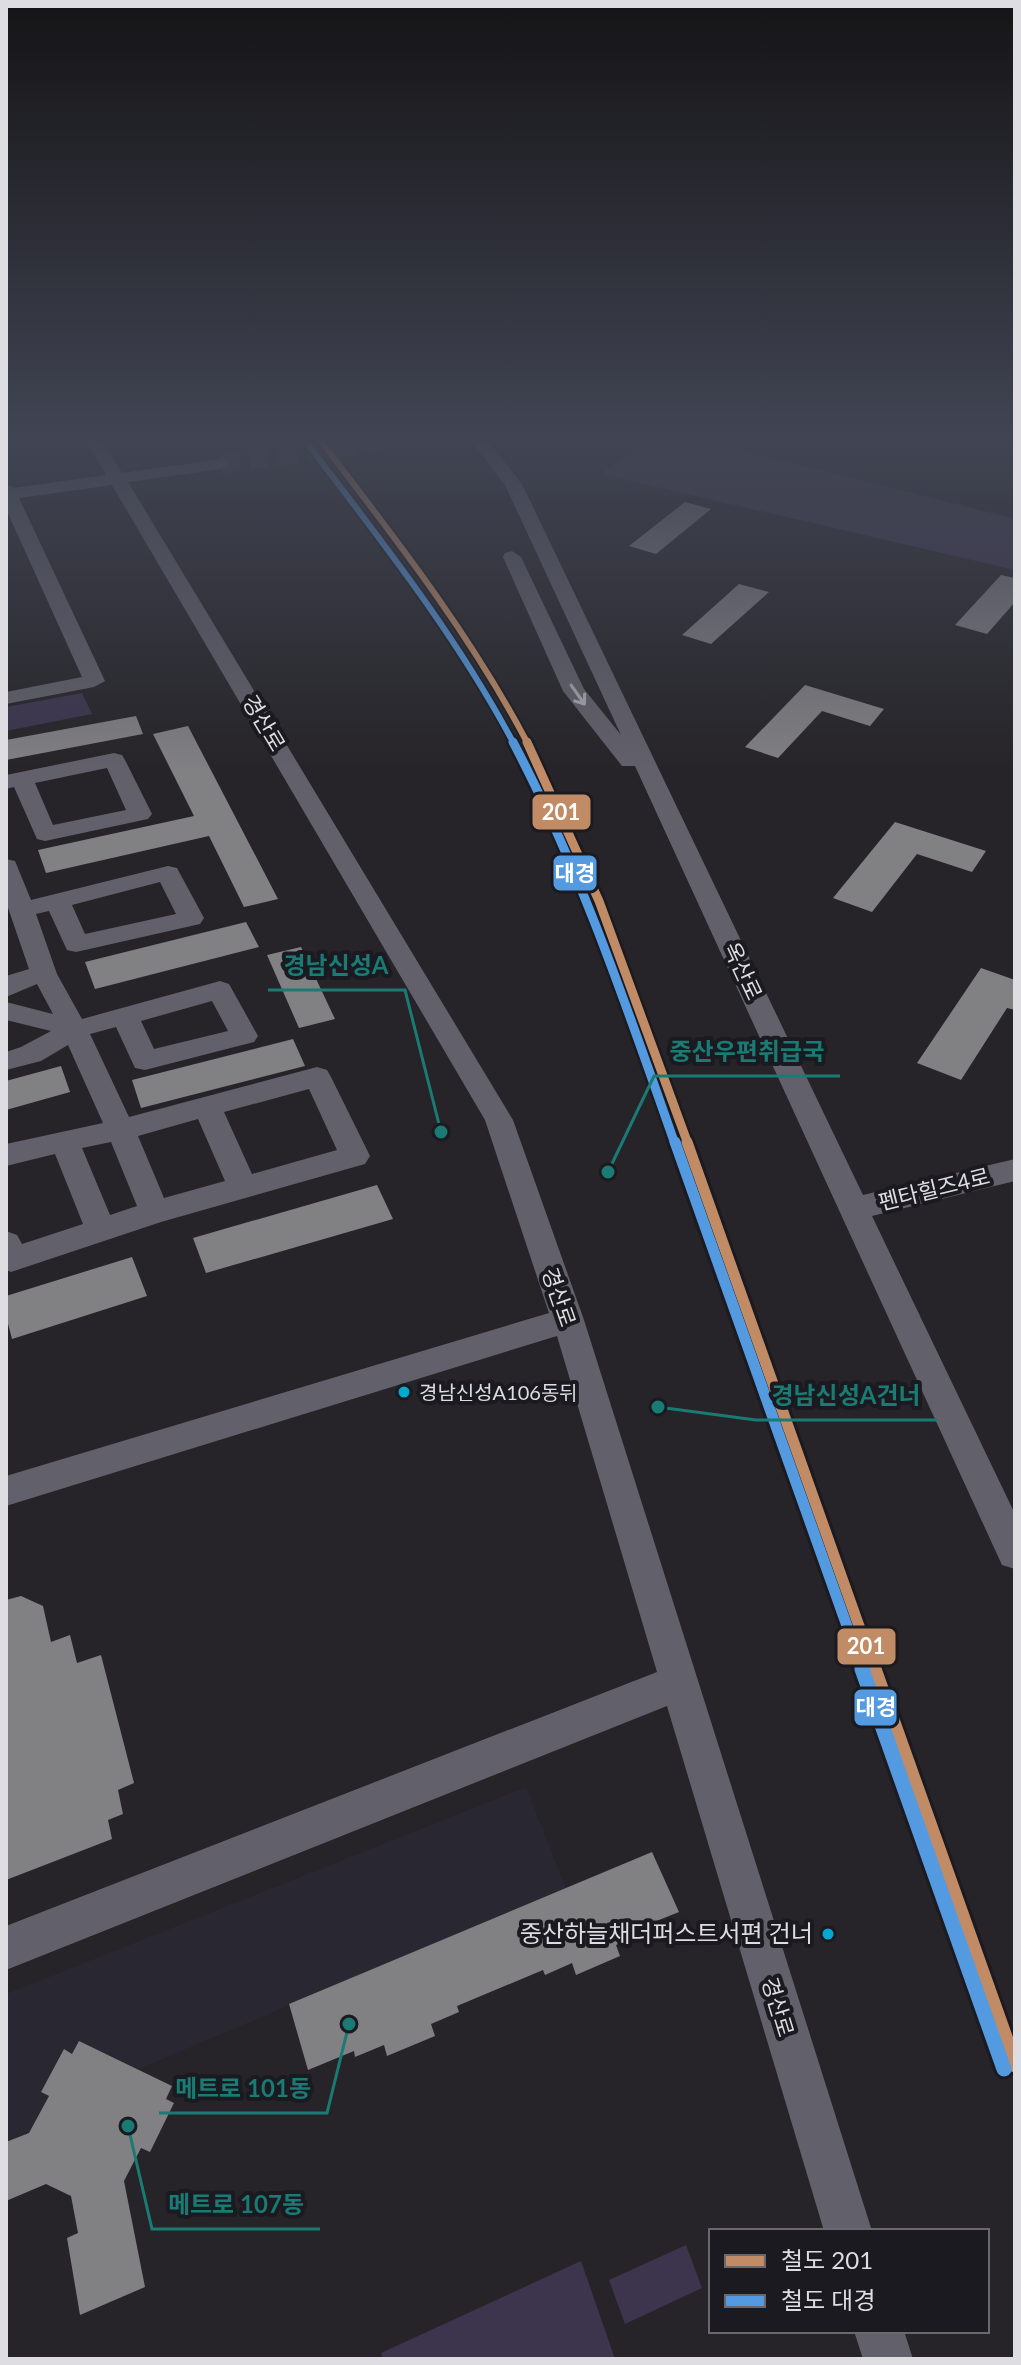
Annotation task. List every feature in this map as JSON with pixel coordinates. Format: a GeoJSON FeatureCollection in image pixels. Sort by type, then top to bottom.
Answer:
{"type":"FeatureCollection","features":[{"type":"Feature","properties":{"kind":"street"},"geometry":{"type":"LineString","coordinates":[[6,698],[94,681],[33,550]]}},
{"type":"Feature","properties":{"kind":"street","name":"경산로"},"geometry":{"type":"LineString","coordinates":[[160,550],[499,1120],[568,1320],[677,1683],[847,2229]]}},
{"type":"Feature","properties":{"kind":"street","name":"옥산로"},"geometry":{"type":"LineString","coordinates":[[545,550],[1015,1553]]}},
{"type":"Feature","properties":{"kind":"street"},"geometry":{"type":"LineString","coordinates":[[512,557],[574,691],[662,800]]}},
{"type":"Feature","properties":{"kind":"street"},"geometry":{"type":"LineString","coordinates":[[543,625],[579,622]]}},
{"type":"Feature","properties":{"kind":"street"},"geometry":{"type":"LineString","coordinates":[[114,760],[140,814],[45,834],[14,780],[114,760]]}},
{"type":"Feature","properties":{"kind":"street"},"geometry":{"type":"LineString","coordinates":[[6,866],[44,974],[77,1029],[155,1212]]}},
{"type":"Feature","properties":{"kind":"street"},"geometry":{"type":"LineString","coordinates":[[22,910],[168,873],[191,918],[76,944],[58,901]]}},
{"type":"Feature","properties":{"kind":"street"},"geometry":{"type":"LineString","coordinates":[[7,981],[44,974]]}},
{"type":"Feature","properties":{"kind":"street"},"geometry":{"type":"LineString","coordinates":[[6,1011],[77,1029]]}},
{"type":"Feature","properties":{"kind":"street"},"geometry":{"type":"LineString","coordinates":[[6,1061],[31,1054],[77,1029],[125,1016]]}},
{"type":"Feature","properties":{"kind":"street"},"geometry":{"type":"LineString","coordinates":[[6,1155],[120,1130],[317,1077],[355,1156],[155,1212],[11,1260],[6,1243]]}},
{"type":"Feature","properties":{"kind":"street"},"geometry":{"type":"LineString","coordinates":[[207,1107],[243,1188]]}},
{"type":"Feature","properties":{"kind":"street"},"geometry":{"type":"LineString","coordinates":[[65,1141],[101,1230]]}},
{"type":"Feature","properties":{"kind":"street","name":"펜타힐즈4로"},"geometry":{"type":"LineString","coordinates":[[853,1209],[1015,1170]]}},
{"type":"Feature","properties":{"kind":"street"},"geometry":{"type":"LineString","coordinates":[[6,1491],[568,1320]]}},
{"type":"Feature","properties":{"kind":"street"},"geometry":{"type":"LineString","coordinates":[[6,1948],[677,1683]]}},
{"type":"Feature","properties":{"kind":"street"},"geometry":{"type":"LineString","coordinates":[[880,2333],[888,2359]]}},
{"type":"Feature","properties":{"kind":"shaded area"},"geometry":{"type":"Polygon","coordinates":[[[930,550],[1015,550],[1015,570],[930,550]]]}},
{"type":"Feature","properties":{"kind":"shaded area"},"geometry":{"type":"Polygon","coordinates":[[[82,693],[92,714],[6,731],[6,707],[82,693]]]}},
{"type":"Feature","properties":{"kind":"shaded area"},"geometry":{"type":"Polygon","coordinates":[[[526,1787],[566,1888],[139,2069],[79,2041],[72,2054],[64,2049],[41,2092],[49,2096],[29,2133],[6,2142],[6,1994],[526,1787]]]}},
{"type":"Feature","properties":{"kind":"shaded area"},"geometry":{"type":"Polygon","coordinates":[[[686,2245],[702,2288],[625,2324],[609,2280],[686,2245]]]}},
{"type":"Feature","properties":{"kind":"shaded area"},"geometry":{"type":"Polygon","coordinates":[[[581,2261],[615,2359],[383,2359],[381,2353],[581,2261]]]}},
{"type":"Feature","properties":{"kind":"building"},"geometry":{"type":"Polygon","coordinates":[[[1001,575],[1015,578],[1015,602],[987,634],[955,625],[1001,575]]]}},
{"type":"Feature","properties":{"kind":"building"},"geometry":{"type":"Polygon","coordinates":[[[739,584],[769,592],[711,644],[682,635],[739,584]]]}},
{"type":"Feature","properties":{"kind":"building"},"geometry":{"type":"Polygon","coordinates":[[[805,685],[884,709],[870,726],[822,711],[778,758],[745,747],[805,685]]]}},
{"type":"Feature","properties":{"kind":"building"},"geometry":{"type":"Polygon","coordinates":[[[136,716],[143,734],[6,760],[6,740],[136,716]]]}},
{"type":"Feature","properties":{"kind":"building"},"geometry":{"type":"Polygon","coordinates":[[[188,726],[278,899],[244,907],[209,836],[46,873],[38,850],[194,816],[153,734],[188,726]]]}},
{"type":"Feature","properties":{"kind":"building"},"geometry":{"type":"Polygon","coordinates":[[[895,822],[986,851],[972,872],[917,854],[872,912],[833,898],[895,822]]]}},
{"type":"Feature","properties":{"kind":"building"},"geometry":{"type":"Polygon","coordinates":[[[246,922],[259,947],[95,989],[85,962],[246,922]]]}},
{"type":"Feature","properties":{"kind":"building"},"geometry":{"type":"Polygon","coordinates":[[[301,947],[335,1019],[299,1028],[267,955],[301,947]]]}},
{"type":"Feature","properties":{"kind":"building"},"geometry":{"type":"Polygon","coordinates":[[[981,968],[1015,980],[1015,1010],[1007,1008],[961,1080],[917,1063],[981,968]]]}},
{"type":"Feature","properties":{"kind":"building"},"geometry":{"type":"Polygon","coordinates":[[[293,1039],[305,1066],[141,1108],[132,1080],[293,1039]]]}},
{"type":"Feature","properties":{"kind":"building"},"geometry":{"type":"Polygon","coordinates":[[[61,1066],[70,1092],[6,1110],[6,1081],[61,1066]]]}},
{"type":"Feature","properties":{"kind":"building"},"geometry":{"type":"Polygon","coordinates":[[[377,1185],[393,1219],[206,1273],[193,1238],[377,1185]]]}},
{"type":"Feature","properties":{"kind":"building"},"geometry":{"type":"Polygon","coordinates":[[[132,1257],[147,1296],[12,1339],[6,1316],[6,1296],[132,1257]]]}},
{"type":"Feature","properties":{"kind":"building"},"geometry":{"type":"Polygon","coordinates":[[[21,1596],[43,1606],[51,1642],[70,1635],[77,1663],[101,1655],[134,1783],[118,1790],[123,1814],[108,1820],[112,1839],[6,1880],[6,1600],[21,1596]]]}},
{"type":"Feature","properties":{"kind":"building"},"geometry":{"type":"Polygon","coordinates":[[[652,1852],[679,1912],[639,1928],[642,1934],[616,1945],[620,1956],[576,1975],[572,1963],[545,1975],[543,1970],[457,2006],[459,2012],[431,2024],[435,2036],[387,2056],[384,2045],[355,2057],[354,2051],[308,2070],[289,2004],[652,1852]]]}},
{"type":"Feature","properties":{"kind":"building"},"geometry":{"type":"Polygon","coordinates":[[[79,2041],[172,2086],[166,2099],[174,2103],[150,2152],[141,2148],[124,2181],[145,2287],[80,2315],[67,2238],[78,2233],[71,2196],[46,2184],[6,2201],[6,2142],[29,2133],[49,2096],[41,2092],[64,2049],[72,2054],[79,2041]]]}},
{"type":"Feature","properties":{"kind":"rail line","name":"대경"},"geometry":{"type":"LineString","coordinates":[[389,550],[472,671],[528,770],[574,871],[615,975],[1004,2069]]}},
{"type":"Feature","properties":{"kind":"rail line","name":"201"},"geometry":{"type":"LineString","coordinates":[[403,550],[503,699],[539,765],[585,866],[626,971],[1015,2065]]}},
{"type":"Feature","properties":{"kind":"place","name":"경남신성A"},"geometry":{"type":"Point","coordinates":[441,1132]}},
{"type":"Feature","properties":{"kind":"place","name":"중산우편취급국"},"geometry":{"type":"Point","coordinates":[608,1172]}},
{"type":"Feature","properties":{"kind":"place","name":"경남신성A106동뒤"},"geometry":{"type":"Point","coordinates":[404,1392]}},
{"type":"Feature","properties":{"kind":"place","name":"경남신성A건너"},"geometry":{"type":"Point","coordinates":[658,1407]}},
{"type":"Feature","properties":{"kind":"place","name":"중산하늘채더퍼스트서편 건너"},"geometry":{"type":"Point","coordinates":[828,1934]}},
{"type":"Feature","properties":{"kind":"place","name":"메트로 101동"},"geometry":{"type":"Point","coordinates":[349,2024]}},
{"type":"Feature","properties":{"kind":"place","name":"메트로 107동"},"geometry":{"type":"Point","coordinates":[128,2126]}}]}
